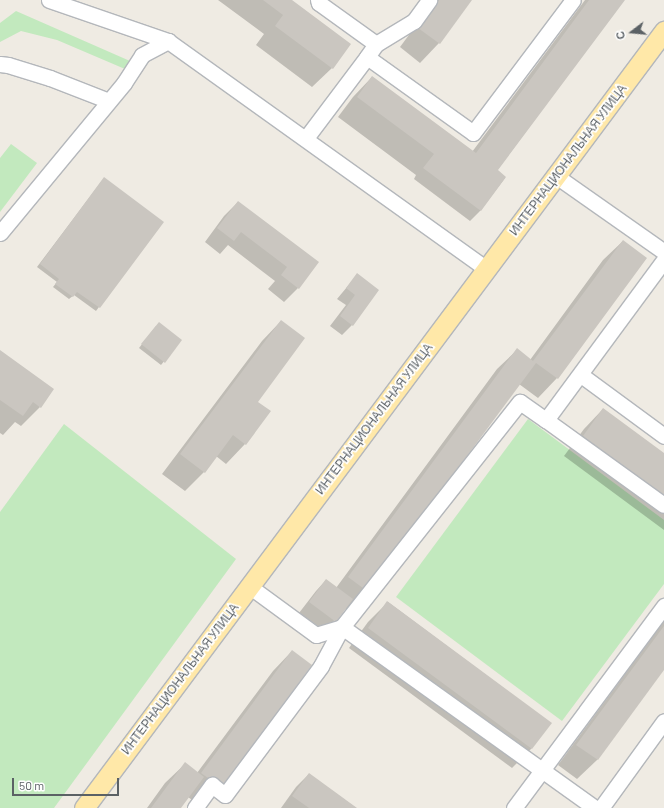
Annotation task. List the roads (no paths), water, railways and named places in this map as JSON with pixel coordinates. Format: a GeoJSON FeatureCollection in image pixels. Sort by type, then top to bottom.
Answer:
{"type":"FeatureCollection","features":[{"type":"Feature","properties":{"kind":"main road","name":"ИНТЕРНАЦИОНАЛЬНАЯ УЛИЦА"},"geometry":{"type":"LineString","coordinates":[[84,808],[664,31]]}},
{"type":"Feature","properties":{"kind":"street"},"geometry":{"type":"LineString","coordinates":[[49,0],[168,41],[306,138],[487,269]]}},
{"type":"Feature","properties":{"kind":"street"},"geometry":{"type":"LineString","coordinates":[[306,138],[376,44],[414,21],[429,0]]}},
{"type":"Feature","properties":{"kind":"street"},"geometry":{"type":"LineString","coordinates":[[367,57],[473,133],[573,0]]}},
{"type":"Feature","properties":{"kind":"street"},"geometry":{"type":"LineString","coordinates":[[319,1],[376,44]]}},
{"type":"Feature","properties":{"kind":"street"},"geometry":{"type":"LineString","coordinates":[[0,233],[124,83],[142,55],[168,41]]}},
{"type":"Feature","properties":{"kind":"street"},"geometry":{"type":"LineString","coordinates":[[0,64],[50,78],[109,101]]}},
{"type":"Feature","properties":{"kind":"street"},"geometry":{"type":"LineString","coordinates":[[556,176],[664,252]]}},
{"type":"Feature","properties":{"kind":"street"},"geometry":{"type":"LineString","coordinates":[[546,420],[581,375],[664,260]]}},
{"type":"Feature","properties":{"kind":"street"},"geometry":{"type":"LineString","coordinates":[[581,375],[664,436]]}},
{"type":"Feature","properties":{"kind":"street"},"geometry":{"type":"LineString","coordinates":[[195,808],[212,785],[225,795],[321,666],[342,627],[520,402],[664,505]]}},
{"type":"Feature","properties":{"kind":"street"},"geometry":{"type":"LineString","coordinates":[[249,586],[316,636],[342,627]]}},
{"type":"Feature","properties":{"kind":"street"},"geometry":{"type":"LineString","coordinates":[[521,806],[542,770],[664,606]]}},
{"type":"Feature","properties":{"kind":"street"},"geometry":{"type":"LineString","coordinates":[[342,627],[542,770],[604,806],[664,721]]}}]}
